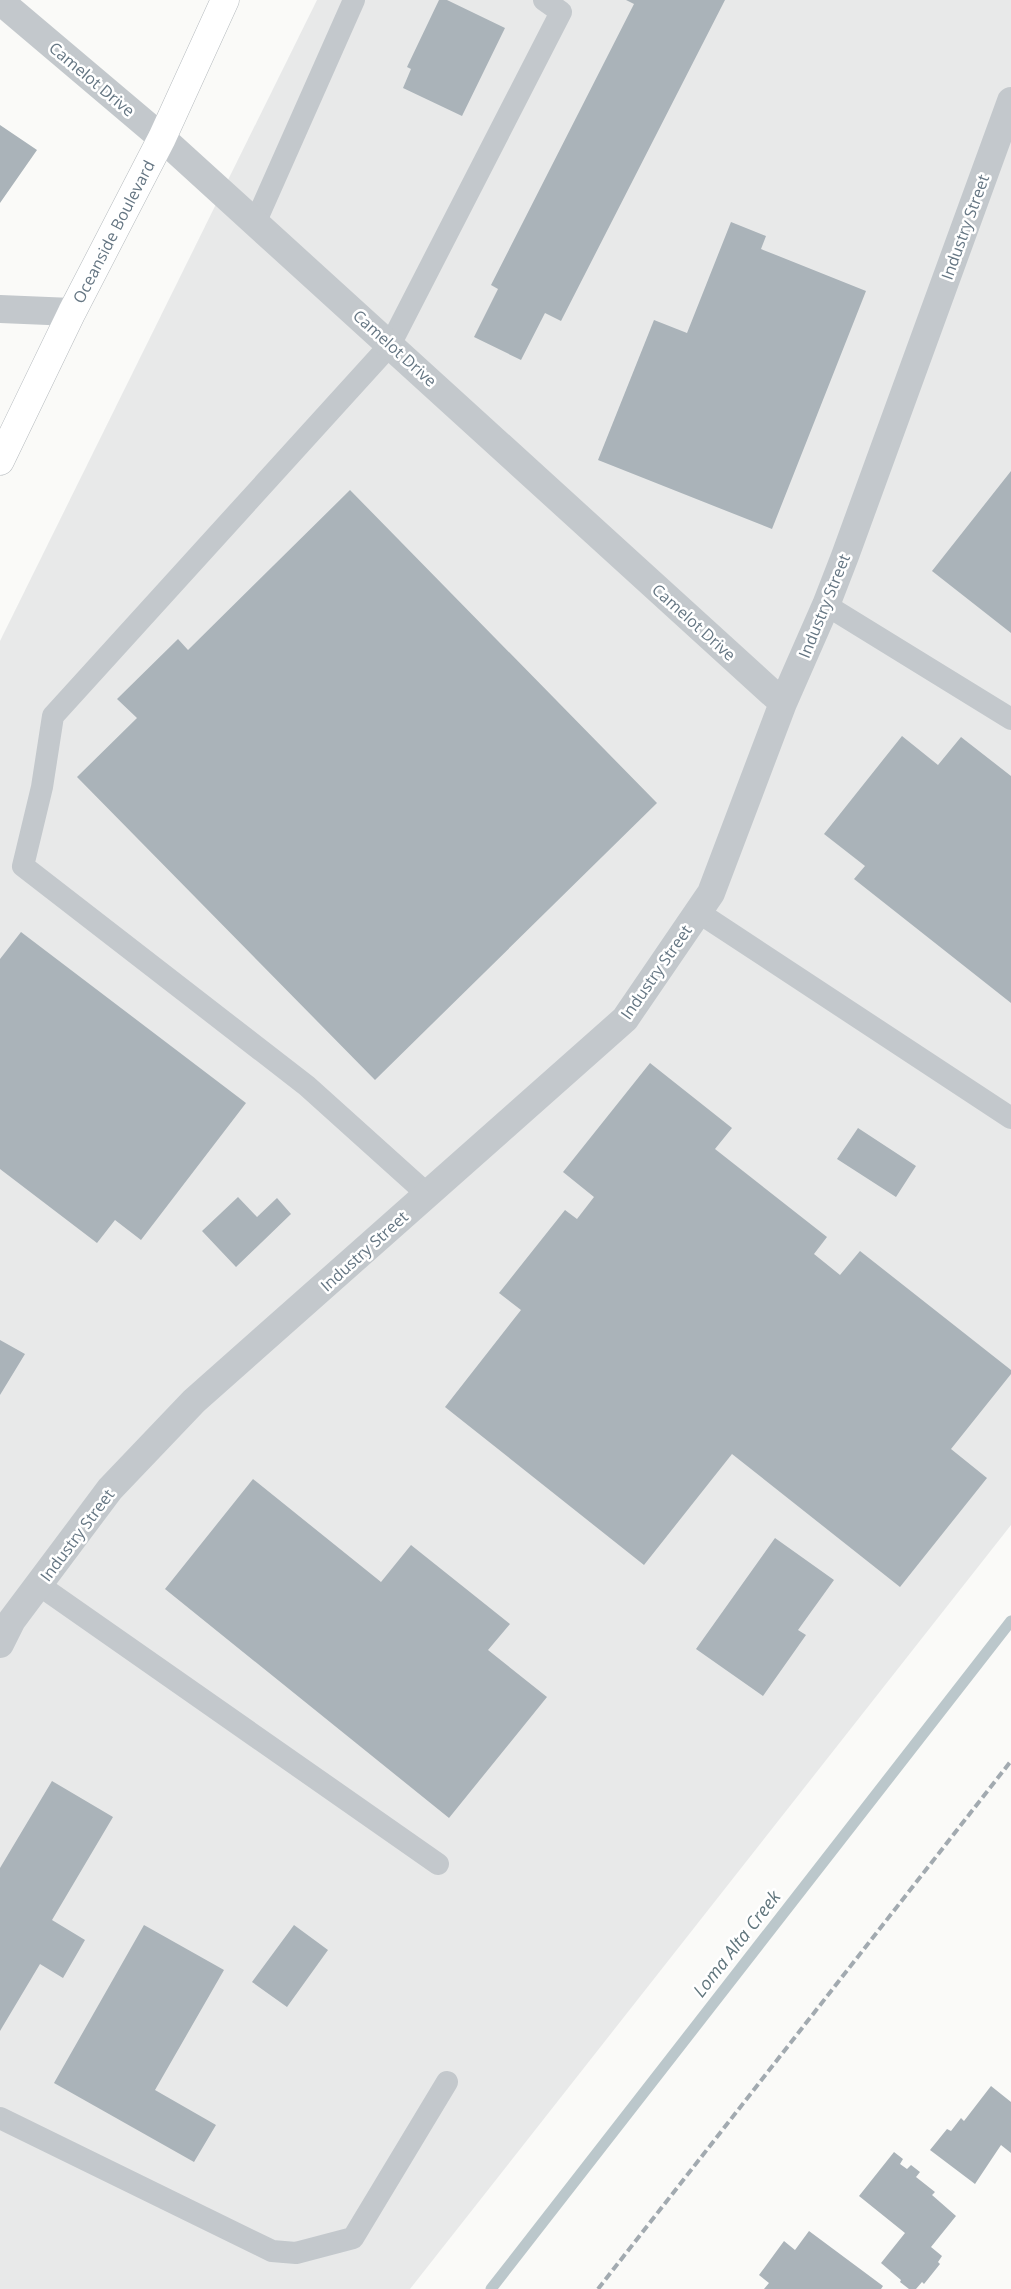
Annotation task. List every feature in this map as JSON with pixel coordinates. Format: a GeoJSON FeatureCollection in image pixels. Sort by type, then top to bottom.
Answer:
{"type":"FeatureCollection","features":[{"type":"Feature","properties":{"kind":"main road","name":"Oceanside Boulevard"},"geometry":{"type":"LineString","coordinates":[[0,461],[72,312],[162,138],[225,0]]}},
{"type":"Feature","properties":{"kind":"street","name":"Camelot Drive"},"geometry":{"type":"LineString","coordinates":[[0,1],[162,138],[256,221],[783,703]]}},
{"type":"Feature","properties":{"kind":"street","name":"Industry Street"},"geometry":{"type":"LineString","coordinates":[[0,1644],[12,1620],[110,1489],[194,1401],[625,1019],[711,893],[783,703],[826,605],[1011,101]]}},
{"type":"Feature","properties":{"kind":"street"},"geometry":{"type":"LineString","coordinates":[[0,309],[72,312]]}},
{"type":"Feature","properties":{"kind":"lane"},"geometry":{"type":"LineString","coordinates":[[256,221],[354,0]]}},
{"type":"Feature","properties":{"kind":"lane"},"geometry":{"type":"LineString","coordinates":[[427,1194],[307,1086],[23,866],[42,787],[53,716],[390,345],[561,12],[544,0]]}},
{"type":"Feature","properties":{"kind":"lane"},"geometry":{"type":"LineString","coordinates":[[826,605],[1011,719]]}},
{"type":"Feature","properties":{"kind":"lane"},"geometry":{"type":"LineString","coordinates":[[698,912],[1011,1118]]}},
{"type":"Feature","properties":{"kind":"lane"},"geometry":{"type":"LineString","coordinates":[[38,1585],[438,1864]]}},
{"type":"Feature","properties":{"kind":"lane"},"geometry":{"type":"LineString","coordinates":[[0,2118],[272,2251],[296,2253],[353,2238],[447,2082]]}},
{"type":"Feature","properties":{"kind":"shaded area"},"geometry":{"type":"Polygon","coordinates":[[[317,0],[1011,0],[1011,1525],[410,2289],[0,2289],[0,641],[317,0]]]}},
{"type":"Feature","properties":{"kind":"building"},"geometry":{"type":"Polygon","coordinates":[[[439,0],[447,0],[505,28],[462,116],[403,88],[411,69],[407,67],[439,0]]]}},
{"type":"Feature","properties":{"kind":"building"},"geometry":{"type":"Polygon","coordinates":[[[626,0],[725,0],[561,321],[545,313],[521,360],[474,337],[498,289],[491,285],[634,4],[626,0]]]}},
{"type":"Feature","properties":{"kind":"building"},"geometry":{"type":"Polygon","coordinates":[[[0,125],[37,150],[0,203],[0,125]]]}},
{"type":"Feature","properties":{"kind":"building"},"geometry":{"type":"Polygon","coordinates":[[[731,222],[766,236],[761,249],[866,291],[772,529],[598,460],[654,320],[687,333],[731,222]]]}},
{"type":"Feature","properties":{"kind":"building"},"geometry":{"type":"Polygon","coordinates":[[[1011,471],[1011,633],[932,571],[1011,471]]]}},
{"type":"Feature","properties":{"kind":"building"},"geometry":{"type":"Polygon","coordinates":[[[350,490],[657,803],[375,1080],[77,777],[137,718],[117,699],[178,639],[188,650],[350,490]]]}},
{"type":"Feature","properties":{"kind":"building"},"geometry":{"type":"Polygon","coordinates":[[[902,736],[938,765],[961,737],[1011,776],[1011,1003],[854,879],[865,866],[824,834],[902,736]]]}},
{"type":"Feature","properties":{"kind":"building"},"geometry":{"type":"Polygon","coordinates":[[[21,932],[246,1103],[141,1240],[115,1220],[97,1243],[0,1169],[0,959],[21,932]]]}},
{"type":"Feature","properties":{"kind":"building"},"geometry":{"type":"Polygon","coordinates":[[[650,1063],[732,1128],[715,1149],[827,1237],[814,1254],[840,1275],[860,1251],[1011,1370],[1011,1374],[951,1449],[987,1478],[900,1587],[732,1454],[644,1565],[445,1407],[521,1310],[499,1293],[565,1210],[577,1219],[594,1197],[563,1172],[650,1063]]]}},
{"type":"Feature","properties":{"kind":"building"},"geometry":{"type":"Polygon","coordinates":[[[858,1128],[916,1166],[896,1197],[837,1159],[858,1128]]]}},
{"type":"Feature","properties":{"kind":"building"},"geometry":{"type":"Polygon","coordinates":[[[238,1197],[257,1217],[277,1198],[291,1214],[236,1267],[202,1231],[238,1197]]]}},
{"type":"Feature","properties":{"kind":"building"},"geometry":{"type":"Polygon","coordinates":[[[0,1340],[25,1354],[0,1395],[0,1340]]]}},
{"type":"Feature","properties":{"kind":"building"},"geometry":{"type":"Polygon","coordinates":[[[253,1479],[381,1582],[411,1545],[510,1624],[488,1650],[547,1697],[449,1818],[165,1589],[253,1479]]]}},
{"type":"Feature","properties":{"kind":"building"},"geometry":{"type":"Polygon","coordinates":[[[775,1538],[834,1580],[798,1630],[806,1635],[763,1696],[696,1649],[775,1538]]]}},
{"type":"Feature","properties":{"kind":"building"},"geometry":{"type":"Polygon","coordinates":[[[52,1781],[113,1817],[52,1920],[85,1940],[63,1978],[40,1964],[0,2031],[0,1868],[52,1781]]]}},
{"type":"Feature","properties":{"kind":"building"},"geometry":{"type":"Polygon","coordinates":[[[144,1925],[224,1970],[155,2090],[216,2125],[194,2162],[54,2083],[144,1925]]]}},
{"type":"Feature","properties":{"kind":"building"},"geometry":{"type":"Polygon","coordinates":[[[294,1925],[328,1950],[287,2007],[252,1982],[294,1925]]]}},
{"type":"Feature","properties":{"kind":"building"},"geometry":{"type":"Polygon","coordinates":[[[991,2086],[1011,2102],[1011,2153],[1001,2145],[975,2184],[930,2150],[947,2129],[951,2131],[961,2118],[964,2121],[991,2086]]]}},
{"type":"Feature","properties":{"kind":"building"},"geometry":{"type":"Polygon","coordinates":[[[894,2152],[903,2159],[900,2164],[907,2169],[911,2165],[920,2172],[916,2177],[935,2192],[932,2195],[956,2216],[931,2247],[942,2256],[938,2262],[940,2264],[924,2284],[922,2282],[916,2289],[909,2289],[881,2263],[905,2233],[859,2196],[894,2152]]]}},
{"type":"Feature","properties":{"kind":"building"},"geometry":{"type":"Polygon","coordinates":[[[809,2231],[883,2286],[881,2289],[764,2289],[769,2283],[759,2275],[784,2241],[795,2250],[809,2231]]]}},
{"type":"Feature","properties":{"kind":"waterway","name":"Loma Alta Creek"},"geometry":{"type":"LineString","coordinates":[[491,2289],[1011,1621]]}},
{"type":"Feature","properties":{"kind":"railway"},"geometry":{"type":"LineString","coordinates":[[598,2289],[1011,1761]]}}]}
